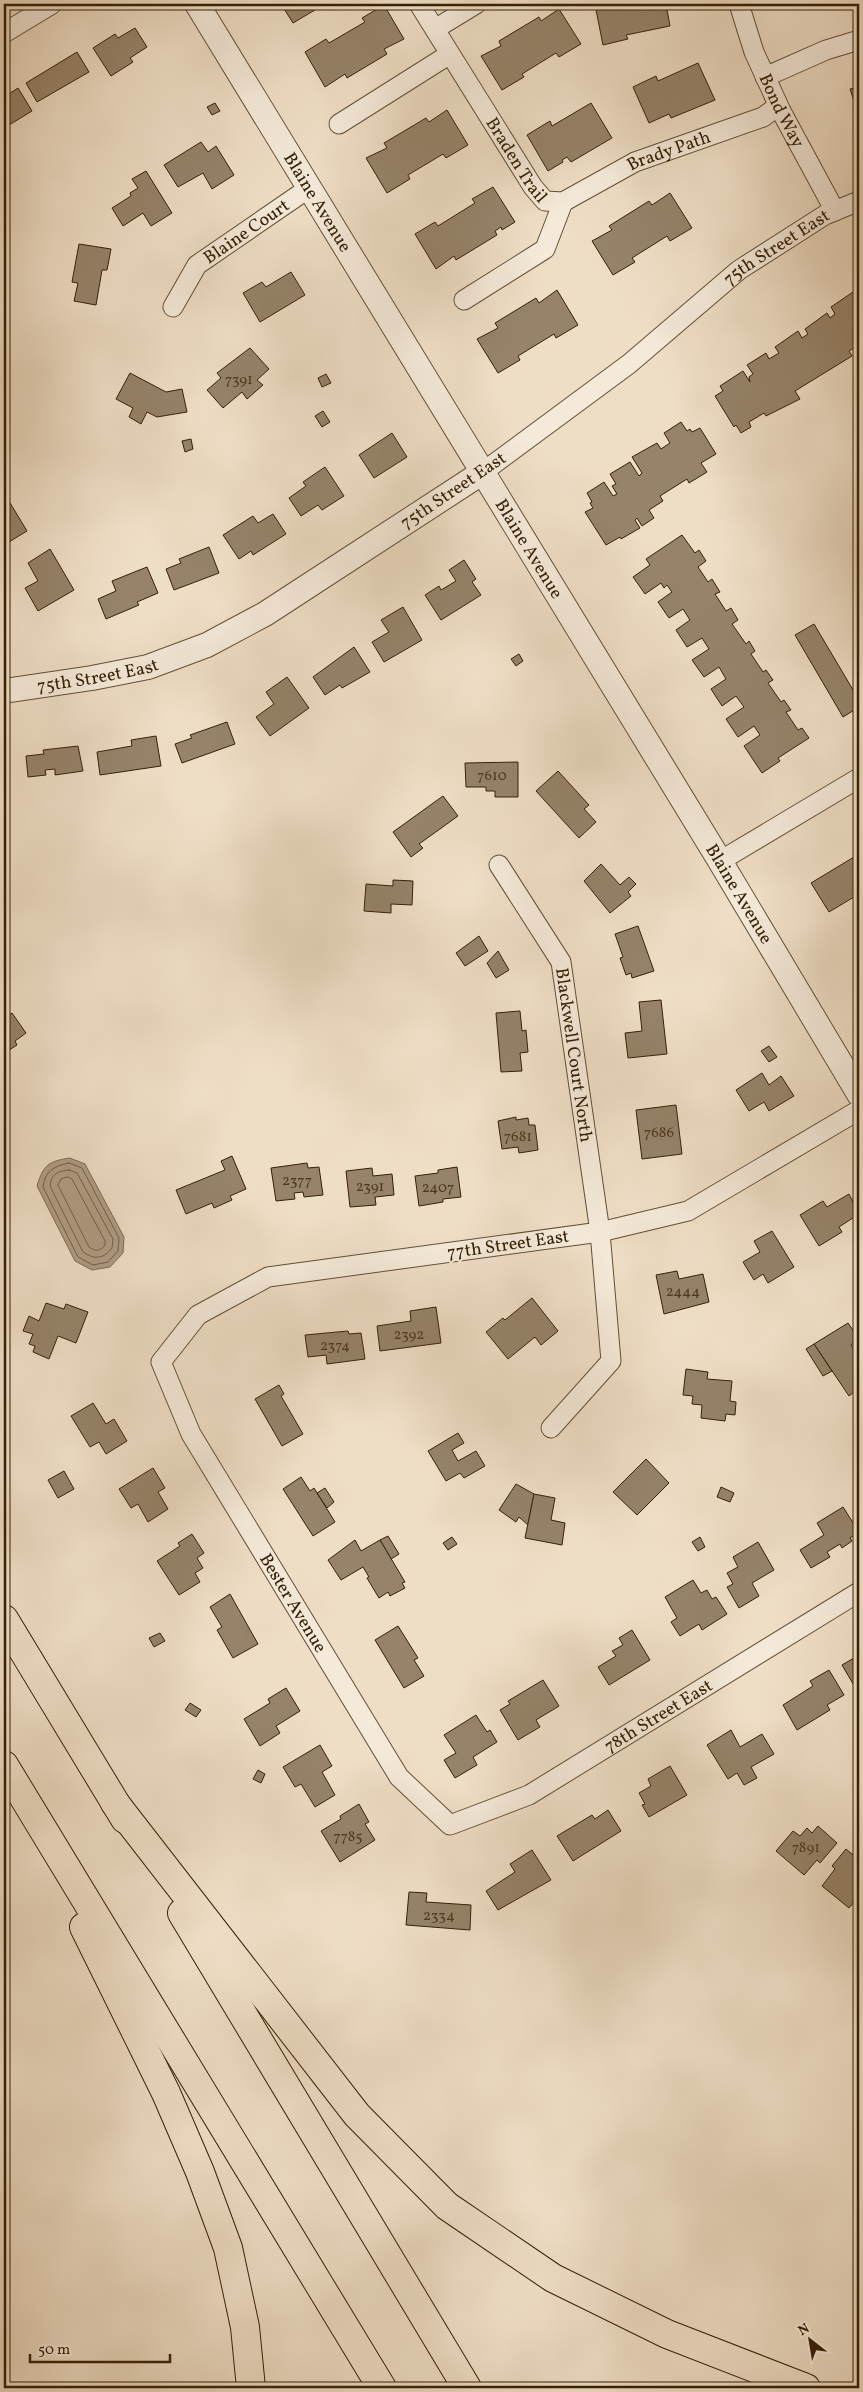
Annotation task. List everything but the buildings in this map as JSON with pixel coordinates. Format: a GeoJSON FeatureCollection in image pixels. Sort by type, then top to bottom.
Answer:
{"type":"FeatureCollection","features":[{"type":"Feature","properties":{"kind":"highway"},"geometry":{"type":"LineString","coordinates":[[4,1619],[467,2388]]}},
{"type":"Feature","properties":{"kind":"highway"},"geometry":{"type":"LineString","coordinates":[[5,1767],[166,2093],[200,2172],[228,2248],[245,2327],[251,2388]]}},
{"type":"Feature","properties":{"kind":"highway"},"geometry":{"type":"LineString","coordinates":[[5,1767],[382,2388]]}},
{"type":"Feature","properties":{"kind":"highway"},"geometry":{"type":"LineString","coordinates":[[115,1803],[357,2116],[447,2206],[552,2278],[667,2334],[806,2388]]}},
{"type":"Feature","properties":{"kind":"street"},"geometry":{"type":"LineString","coordinates":[[4,34],[52,4]]}},
{"type":"Feature","properties":{"kind":"street","name":"Blaine Avenue"},"geometry":{"type":"LineString","coordinates":[[197,4],[720,861],[859,1094]]}},
{"type":"Feature","properties":{"kind":"street","name":"Braden Trail"},"geometry":{"type":"LineString","coordinates":[[419,4],[533,187],[545,201],[563,202],[544,249],[464,300]]}},
{"type":"Feature","properties":{"kind":"street"},"geometry":{"type":"LineString","coordinates":[[435,29],[476,4]]}},
{"type":"Feature","properties":{"kind":"street","name":"Bond Way"},"geometry":{"type":"LineString","coordinates":[[739,4],[754,52],[778,106],[835,211]]}},
{"type":"Feature","properties":{"kind":"street"},"geometry":{"type":"LineString","coordinates":[[765,77],[826,50],[859,40]]}},
{"type":"Feature","properties":{"kind":"street"},"geometry":{"type":"LineString","coordinates":[[339,124],[450,54]]}},
{"type":"Feature","properties":{"kind":"street","name":"Brady Path"},"geometry":{"type":"LineString","coordinates":[[563,202],[635,162],[763,117],[778,106]]}},
{"type":"Feature","properties":{"kind":"street","name":"Blaine Court"},"geometry":{"type":"LineString","coordinates":[[173,307],[197,265],[309,188]]}},
{"type":"Feature","properties":{"kind":"street","name":"75th Street East"},"geometry":{"type":"LineString","coordinates":[[4,691],[92,678],[148,667],[207,645],[265,614],[483,472],[629,364],[739,270],[835,211],[859,201]]}},
{"type":"Feature","properties":{"kind":"street"},"geometry":{"type":"LineString","coordinates":[[720,861],[859,778]]}},
{"type":"Feature","properties":{"kind":"street","name":"Blackwell Court North"},"geometry":{"type":"LineString","coordinates":[[499,865],[561,962],[600,1232],[611,1361],[551,1428]]}},
{"type":"Feature","properties":{"kind":"street","name":"77th Street East"},"geometry":{"type":"LineString","coordinates":[[161,1362],[198,1315],[268,1277],[600,1232],[688,1211],[859,1110]]}},
{"type":"Feature","properties":{"kind":"street","name":"Bester Avenue"},"geometry":{"type":"LineString","coordinates":[[161,1362],[190,1434],[399,1777],[450,1825]]}},
{"type":"Feature","properties":{"kind":"street","name":"78th Street East"},"geometry":{"type":"LineString","coordinates":[[450,1825],[529,1796],[859,1592]]}},
{"type":"Feature","properties":{"kind":"water"},"geometry":{"type":"Polygon","coordinates":[[[70,1158],[85,1164],[124,1237],[123,1253],[110,1267],[92,1270],[75,1261],[37,1186],[42,1173],[48,1165],[70,1158]]]}}]}
